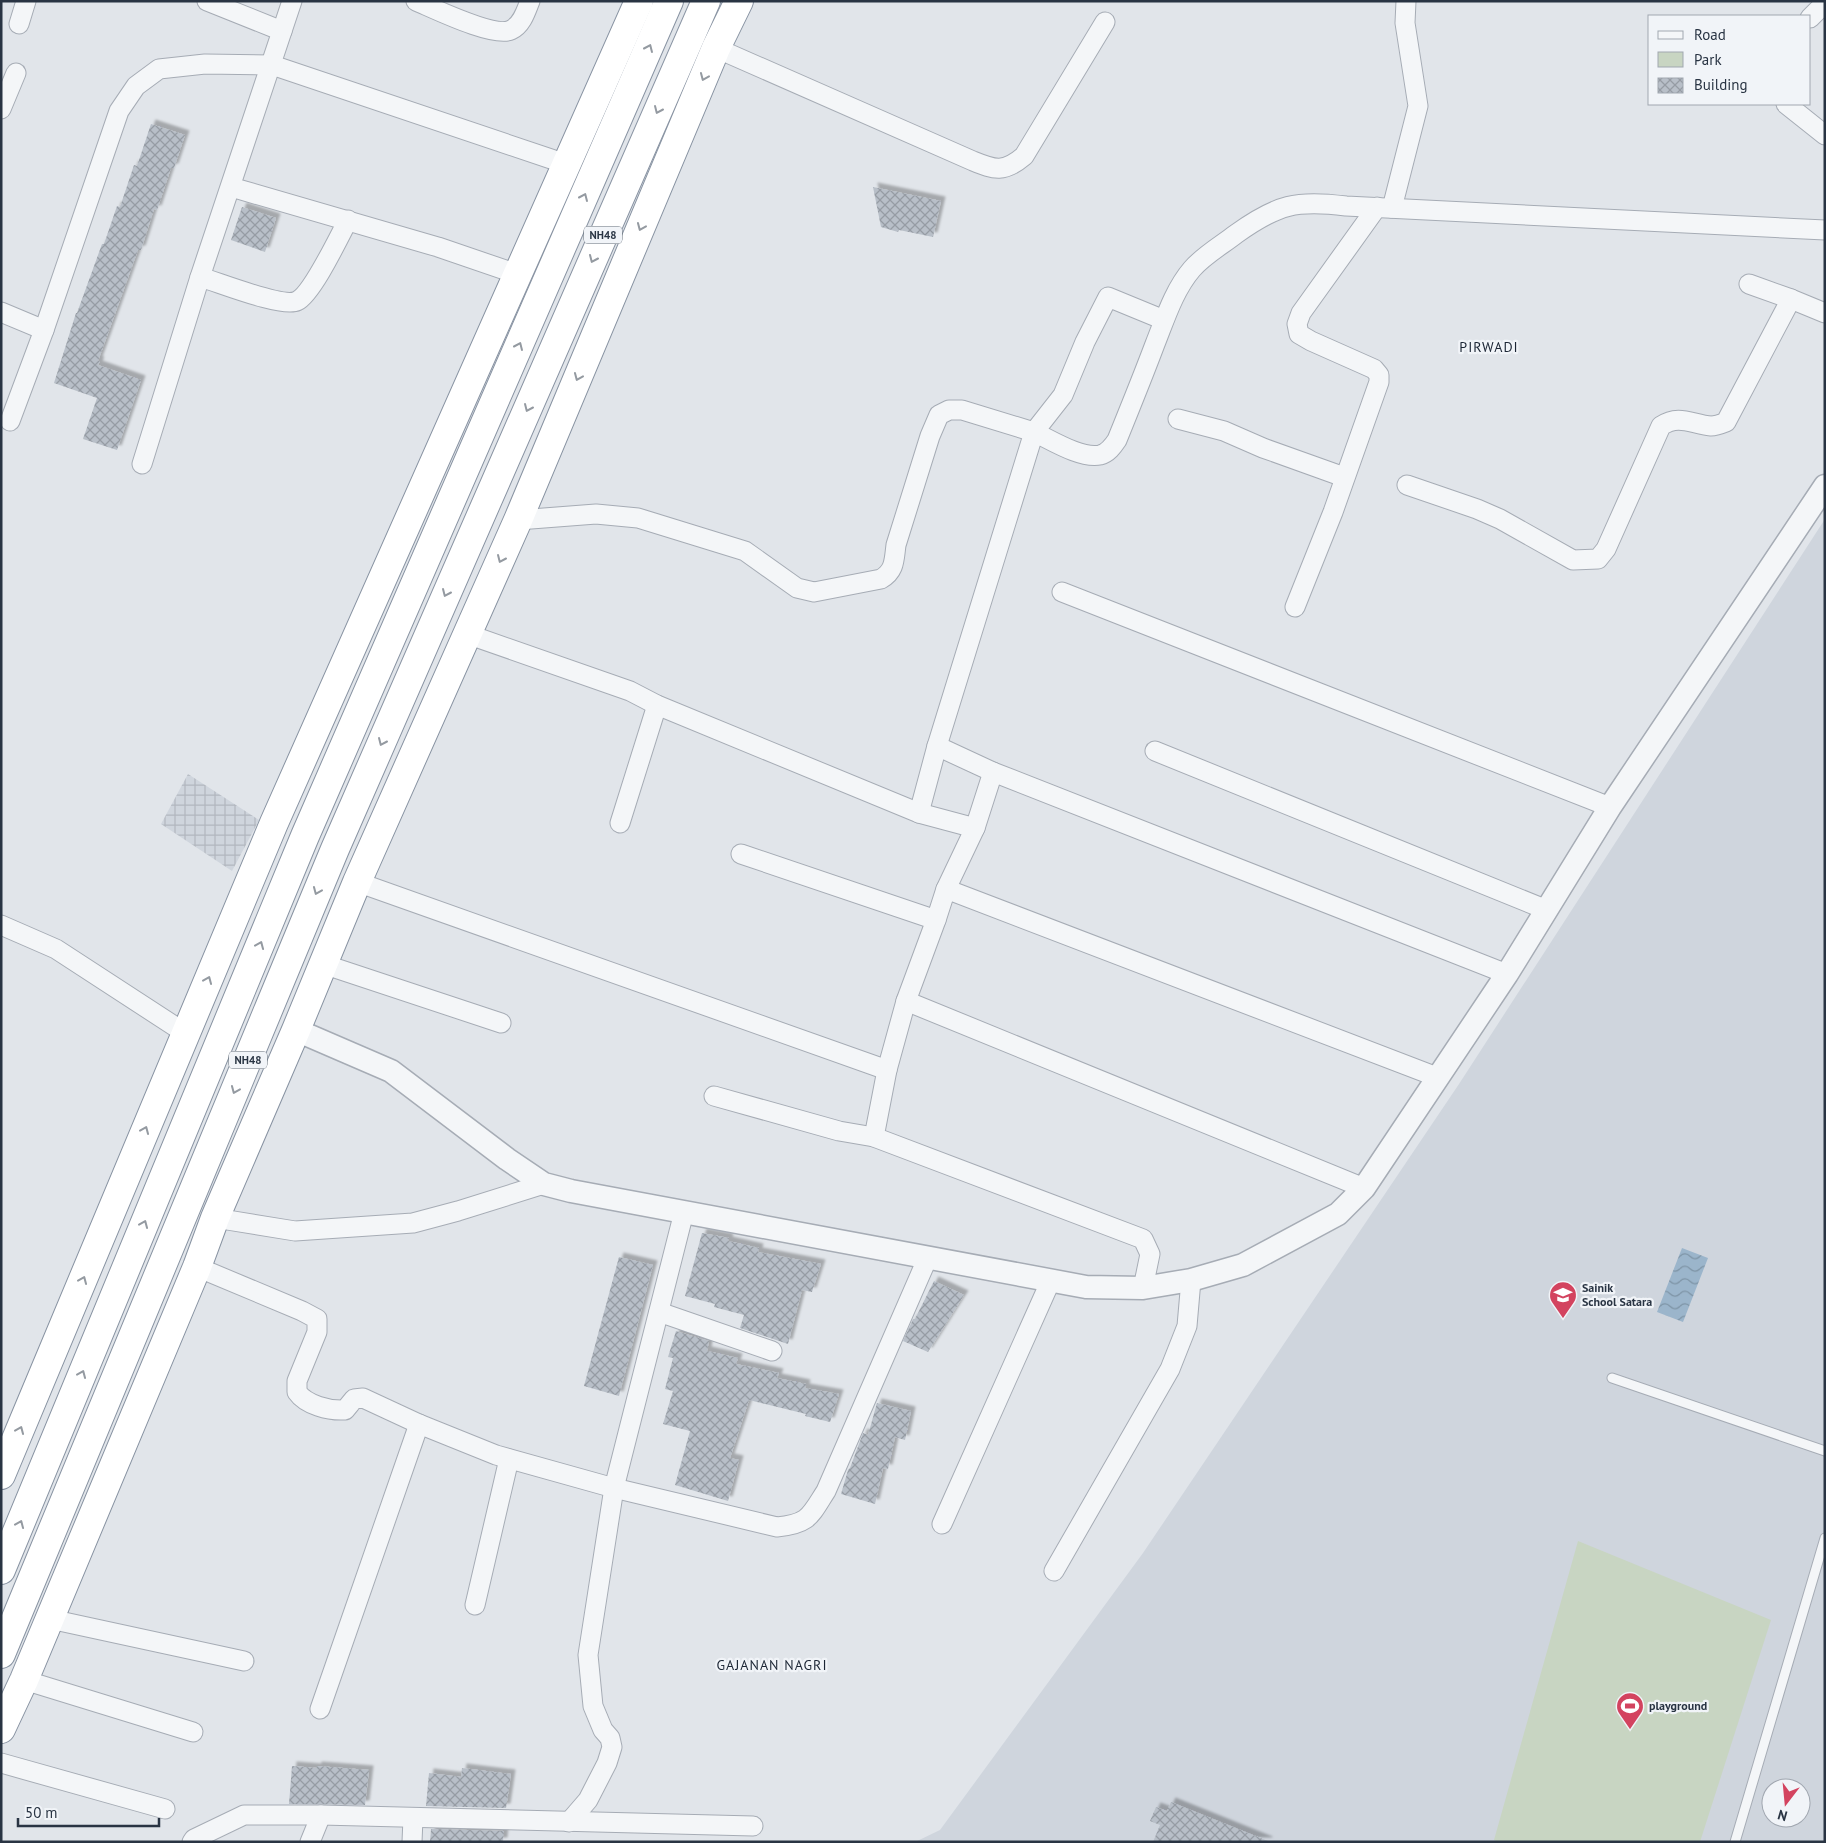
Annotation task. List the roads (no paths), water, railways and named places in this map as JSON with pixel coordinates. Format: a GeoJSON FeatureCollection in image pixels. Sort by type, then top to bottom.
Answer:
{"type":"FeatureCollection","features":[{"type":"Feature","properties":{"kind":"highway"},"geometry":{"type":"LineString","coordinates":[[1,1475],[274,823],[639,1]]}},
{"type":"Feature","properties":{"kind":"highway","name":"NH48"},"geometry":{"type":"LineString","coordinates":[[1,1570],[305,836],[669,1]]}},
{"type":"Feature","properties":{"kind":"highway","name":"NH48"},"geometry":{"type":"LineString","coordinates":[[1,1654],[335,849],[706,1]]}},
{"type":"Feature","properties":{"kind":"highway"},"geometry":{"type":"LineString","coordinates":[[1,1729],[50,1619],[197,1267],[215,1218],[357,882],[518,520],[716,48],[739,1]]}},
{"type":"Feature","properties":{"kind":"street"},"geometry":{"type":"LineString","coordinates":[[19,24],[26,1]]}},
{"type":"Feature","properties":{"kind":"street"},"geometry":{"type":"LineString","coordinates":[[207,1],[282,31]]}},
{"type":"Feature","properties":{"kind":"street"},"geometry":{"type":"LineString","coordinates":[[142,464],[200,277],[292,1]]}},
{"type":"Feature","properties":{"kind":"street"},"geometry":{"type":"LineString","coordinates":[[416,1],[489,30],[504,31],[512,30],[522,20],[530,1]]}},
{"type":"Feature","properties":{"kind":"street"},"geometry":{"type":"LineString","coordinates":[[1295,607],[1333,512],[1379,382],[1379,375],[1374,369],[1299,334],[1297,324],[1301,313],[1384,208],[1418,106],[1405,23],[1406,1]]}},
{"type":"Feature","properties":{"kind":"street"},"geometry":{"type":"LineString","coordinates":[[1811,17],[1825,3]]}},
{"type":"Feature","properties":{"kind":"street"},"geometry":{"type":"LineString","coordinates":[[716,48],[989,168],[1007,168],[1014,165],[1024,156],[1105,22]]}},
{"type":"Feature","properties":{"kind":"street"},"geometry":{"type":"LineString","coordinates":[[10,421],[44,330],[119,111],[136,86],[159,69],[205,64],[272,65],[566,164]]}},
{"type":"Feature","properties":{"kind":"street"},"geometry":{"type":"LineString","coordinates":[[1,109],[16,73]]}},
{"type":"Feature","properties":{"kind":"street"},"geometry":{"type":"LineString","coordinates":[[1787,105],[1825,135]]}},
{"type":"Feature","properties":{"kind":"street"},"geometry":{"type":"LineString","coordinates":[[231,187],[438,247],[518,274]]}},
{"type":"Feature","properties":{"kind":"street"},"geometry":{"type":"LineString","coordinates":[[518,520],[596,514],[638,518],[745,551],[791,585],[814,592],[881,579],[889,574],[894,562],[896,545],[930,436],[939,415],[949,410],[962,410],[1034,432],[1085,455],[1101,455],[1110,450],[1118,440],[1164,320],[1179,288],[1192,269],[1247,226],[1276,209],[1297,204],[1321,203],[1384,208],[1825,230]]}},
{"type":"Feature","properties":{"kind":"street"},"geometry":{"type":"LineString","coordinates":[[200,277],[279,302],[297,301],[308,292],[348,220]]}},
{"type":"Feature","properties":{"kind":"street"},"geometry":{"type":"LineString","coordinates":[[1749,284],[1791,298],[1825,313]]}},
{"type":"Feature","properties":{"kind":"street"},"geometry":{"type":"LineString","coordinates":[[919,813],[937,746],[1034,432],[1063,395],[1085,342],[1108,297],[1164,320]]}},
{"type":"Feature","properties":{"kind":"street"},"geometry":{"type":"LineString","coordinates":[[1407,485],[1500,519],[1573,560],[1598,559],[1606,549],[1661,426],[1669,421],[1678,419],[1713,426],[1726,422],[1791,298]]}},
{"type":"Feature","properties":{"kind":"street"},"geometry":{"type":"LineString","coordinates":[[1,312],[44,330]]}},
{"type":"Feature","properties":{"kind":"street"},"geometry":{"type":"LineString","coordinates":[[1178,419],[1224,431],[1263,448],[1344,477]]}},
{"type":"Feature","properties":{"kind":"street"},"geometry":{"type":"LineString","coordinates":[[296,1030],[391,1071],[507,1159],[544,1184],[571,1191],[1086,1287],[1143,1288],[1191,1280],[1243,1265],[1338,1214],[1364,1188],[1507,974],[1610,807],[1825,486]]}},
{"type":"Feature","properties":{"kind":"street"},"geometry":{"type":"LineString","coordinates":[[1062,592],[1610,807]]}},
{"type":"Feature","properties":{"kind":"street"},"geometry":{"type":"LineString","coordinates":[[467,634],[630,691],[657,705],[919,813],[974,828]]}},
{"type":"Feature","properties":{"kind":"street"},"geometry":{"type":"LineString","coordinates":[[620,823],[657,705]]}},
{"type":"Feature","properties":{"kind":"street"},"geometry":{"type":"LineString","coordinates":[[937,746],[993,772],[1507,974]]}},
{"type":"Feature","properties":{"kind":"street"},"geometry":{"type":"LineString","coordinates":[[1155,752],[1547,910]]}},
{"type":"Feature","properties":{"kind":"street"},"geometry":{"type":"LineString","coordinates":[[874,1137],[886,1070],[906,1001],[946,889],[974,828],[993,772]]}},
{"type":"Feature","properties":{"kind":"street"},"geometry":{"type":"LineString","coordinates":[[741,854],[936,920]]}},
{"type":"Feature","properties":{"kind":"street"},"geometry":{"type":"LineString","coordinates":[[357,882],[886,1070]]}},
{"type":"Feature","properties":{"kind":"street"},"geometry":{"type":"LineString","coordinates":[[946,889],[1437,1077]]}},
{"type":"Feature","properties":{"kind":"street"},"geometry":{"type":"LineString","coordinates":[[1,925],[56,949],[186,1034]]}},
{"type":"Feature","properties":{"kind":"street"},"geometry":{"type":"LineString","coordinates":[[323,964],[501,1023]]}},
{"type":"Feature","properties":{"kind":"street"},"geometry":{"type":"LineString","coordinates":[[906,1001],[1364,1188]]}},
{"type":"Feature","properties":{"kind":"street"},"geometry":{"type":"LineString","coordinates":[[714,1096],[840,1131],[874,1137],[1142,1239],[1150,1254],[1143,1288]]}},
{"type":"Feature","properties":{"kind":"street"},"geometry":{"type":"LineString","coordinates":[[215,1218],[295,1231],[413,1222],[458,1211],[544,1184]]}},
{"type":"Feature","properties":{"kind":"street"},"geometry":{"type":"LineString","coordinates":[[569,1822],[588,1800],[607,1763],[612,1747],[610,1738],[603,1730],[593,1706],[588,1654],[614,1488],[684,1212]]}},
{"type":"Feature","properties":{"kind":"street"},"geometry":{"type":"LineString","coordinates":[[197,1267],[317,1319],[317,1332],[297,1381],[297,1392],[306,1402],[335,1411],[345,1410],[354,1399],[362,1398],[420,1424],[509,1459],[614,1488],[777,1527],[795,1525],[810,1517],[826,1491],[928,1258]]}},
{"type":"Feature","properties":{"kind":"street"},"geometry":{"type":"LineString","coordinates":[[942,1524],[1051,1280]]}},
{"type":"Feature","properties":{"kind":"street"},"geometry":{"type":"LineString","coordinates":[[1054,1571],[1170,1369],[1187,1326],[1191,1280]]}},
{"type":"Feature","properties":{"kind":"street"},"geometry":{"type":"LineString","coordinates":[[659,1312],[772,1351]]}},
{"type":"Feature","properties":{"kind":"street"},"geometry":{"type":"LineString","coordinates":[[320,1709],[420,1424]]}},
{"type":"Feature","properties":{"kind":"street"},"geometry":{"type":"LineString","coordinates":[[474,1605],[509,1459]]}},
{"type":"Feature","properties":{"kind":"street"},"geometry":{"type":"LineString","coordinates":[[50,1619],[244,1661]]}},
{"type":"Feature","properties":{"kind":"street"},"geometry":{"type":"LineString","coordinates":[[24,1680],[193,1732]]}},
{"type":"Feature","properties":{"kind":"street"},"geometry":{"type":"LineString","coordinates":[[1,1763],[165,1809]]}},
{"type":"Feature","properties":{"kind":"street"},"geometry":{"type":"LineString","coordinates":[[194,1841],[244,1815],[753,1826]]}},
{"type":"Feature","properties":{"kind":"street"},"geometry":{"type":"LineString","coordinates":[[310,1842],[321,1816]]}},
{"type":"Feature","properties":{"kind":"street"},"geometry":{"type":"LineString","coordinates":[[412,1818],[412,1842]]}},
{"type":"Feature","properties":{"kind":"lane"},"geometry":{"type":"LineString","coordinates":[[1612,1378],[1825,1451]]}},
{"type":"Feature","properties":{"kind":"lane"},"geometry":{"type":"LineString","coordinates":[[1735,1842],[1825,1538]]}},
{"type":"Feature","properties":{"kind":"water"},"geometry":{"type":"Polygon","coordinates":[[[1682,1248],[1708,1258],[1683,1322],[1657,1312],[1682,1248]]]}},
{"type":"Feature","properties":{"kind":"place","name":"Sainik School Satara"},"geometry":{"type":"Point","coordinates":[1563,1319]}},
{"type":"Feature","properties":{"kind":"place","name":"playground"},"geometry":{"type":"Point","coordinates":[1630,1730]}},
{"type":"Feature","properties":{"kind":"district","name":"PIRWADI"},"geometry":{"type":"Point","coordinates":[1489,347]}},
{"type":"Feature","properties":{"kind":"district","name":"GAJANAN NAGRI"},"geometry":{"type":"Point","coordinates":[772,1665]}}]}
